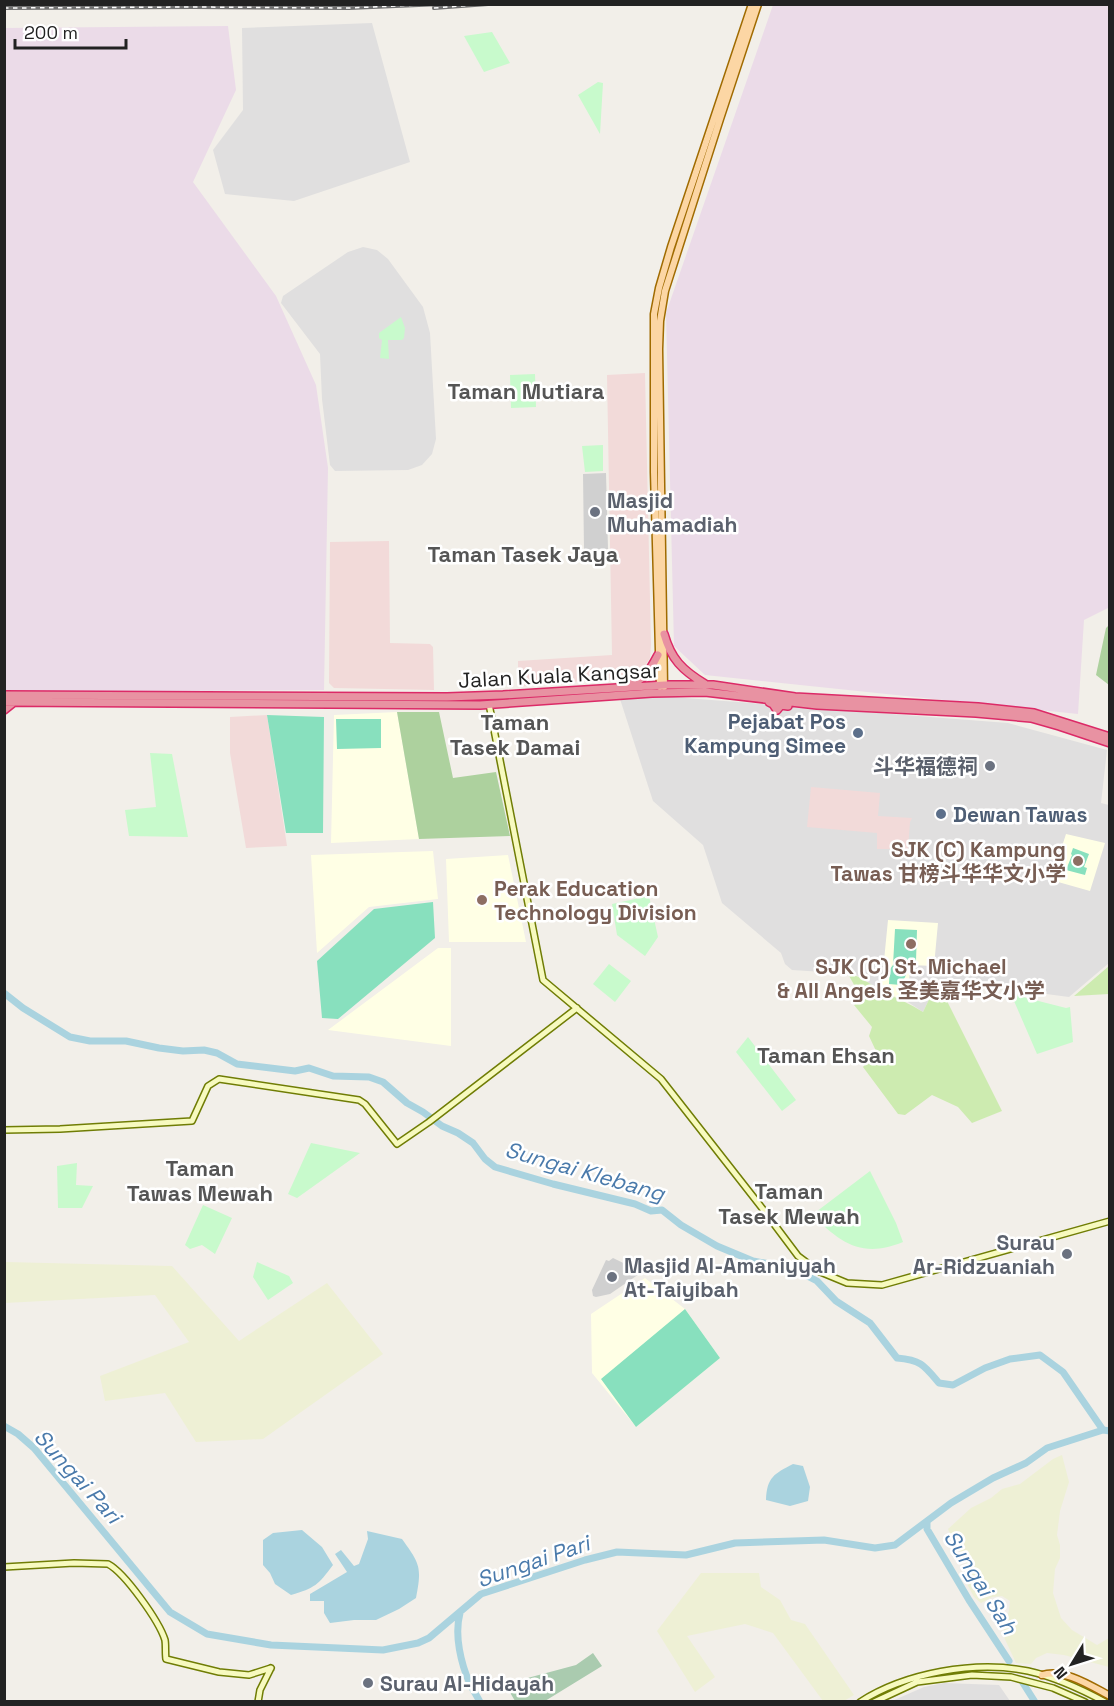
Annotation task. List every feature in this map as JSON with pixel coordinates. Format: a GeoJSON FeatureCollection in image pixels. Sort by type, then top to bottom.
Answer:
{"type":"FeatureCollection","features":[{"type":"Feature","properties":{"kind":"highway"},"geometry":{"type":"LineString","coordinates":[[664,634],[672,657],[691,676],[706,684]]}},
{"type":"Feature","properties":{"kind":"highway"},"geometry":{"type":"LineString","coordinates":[[622,688],[637,682],[646,675],[658,655]]}},
{"type":"Feature","properties":{"kind":"highway","name":"Jalan Kuala Kangsar"},"geometry":{"type":"LineString","coordinates":[[5,696],[14,702],[506,704],[706,684],[809,701],[1031,718],[1110,743]]}},
{"type":"Feature","properties":{"kind":"highway","name":"Jalan Kuala Kangsar"},"geometry":{"type":"LineString","coordinates":[[5,696],[430,697],[662,688],[777,702],[978,707],[1034,713],[1110,737]]}},
{"type":"Feature","properties":{"kind":"highway"},"geometry":{"type":"LineString","coordinates":[[735,688],[773,697],[777,702]]}},
{"type":"Feature","properties":{"kind":"highway"},"geometry":{"type":"LineString","coordinates":[[506,704],[513,701],[517,694],[527,699],[559,697],[567,699]]}},
{"type":"Feature","properties":{"kind":"highway"},"geometry":{"type":"LineString","coordinates":[[430,697],[434,700],[483,700],[489,704],[503,695]]}},
{"type":"Feature","properties":{"kind":"highway"},"geometry":{"type":"LineString","coordinates":[[766,700],[777,710],[781,705],[798,707],[809,701]]}},
{"type":"Feature","properties":{"kind":"highway"},"geometry":{"type":"LineString","coordinates":[[4,710],[14,702]]}},
{"type":"Feature","properties":{"kind":"main road"},"geometry":{"type":"LineString","coordinates":[[662,688],[664,634],[660,321],[665,291],[748,27],[752,4]]}},
{"type":"Feature","properties":{"kind":"main road"},"geometry":{"type":"LineString","coordinates":[[662,688],[658,655],[654,470],[654,314],[671,247],[758,4]]}},
{"type":"Feature","properties":{"kind":"main road"},"geometry":{"type":"LineString","coordinates":[[654,470],[658,468],[661,451]]}},
{"type":"Feature","properties":{"kind":"main road"},"geometry":{"type":"LineString","coordinates":[[654,470],[660,475],[662,481]]}},
{"type":"Feature","properties":{"kind":"main road"},"geometry":{"type":"LineString","coordinates":[[1042,1675],[1050,1672],[1075,1679],[1110,1696]]}},
{"type":"Feature","properties":{"kind":"street"},"geometry":{"type":"LineString","coordinates":[[489,704],[544,981],[661,1079],[758,1202],[798,1257],[833,1279],[850,1284],[882,1285],[1110,1221]]}},
{"type":"Feature","properties":{"kind":"street"},"geometry":{"type":"LineString","coordinates":[[4,1130],[60,1129],[192,1120],[208,1086],[219,1079],[359,1100],[365,1104],[397,1144],[429,1122],[576,1008]]}},
{"type":"Feature","properties":{"kind":"street"},"geometry":{"type":"LineString","coordinates":[[4,1567],[92,1562],[110,1564],[141,1599],[154,1618],[165,1641],[166,1659],[219,1672],[249,1675],[271,1668],[260,1690],[258,1701]]}},
{"type":"Feature","properties":{"kind":"street"},"geometry":{"type":"LineString","coordinates":[[860,1701],[917,1676],[971,1668],[1005,1668],[1027,1671],[1068,1684],[1105,1701]]}},
{"type":"Feature","properties":{"kind":"street"},"geometry":{"type":"LineString","coordinates":[[874,1701],[917,1682],[972,1675],[1011,1677],[1053,1688],[1085,1701]]}},
{"type":"Feature","properties":{"kind":"shaded area"},"geometry":{"type":"Polygon","coordinates":[[[773,5],[1109,5],[1110,607],[1084,620],[1078,714],[705,675],[674,646],[666,313],[773,5]]]}},
{"type":"Feature","properties":{"kind":"shaded area"},"geometry":{"type":"Polygon","coordinates":[[[372,23],[410,162],[294,201],[225,194],[213,150],[243,110],[242,28],[372,23]]]}},
{"type":"Feature","properties":{"kind":"shaded area"},"geometry":{"type":"Polygon","coordinates":[[[228,26],[236,90],[193,182],[276,296],[316,385],[328,468],[324,690],[5,692],[4,28],[228,26]]]}},
{"type":"Feature","properties":{"kind":"shaded area"},"geometry":{"type":"Polygon","coordinates":[[[363,247],[377,250],[388,259],[423,307],[430,333],[436,439],[432,454],[422,465],[408,470],[335,471],[330,465],[322,399],[320,354],[281,303],[283,296],[348,252],[363,247]]]}},
{"type":"Feature","properties":{"kind":"shaded area"},"geometry":{"type":"Polygon","coordinates":[[[645,373],[650,658],[644,667],[625,677],[518,687],[518,661],[612,655],[607,375],[645,373]]]}},
{"type":"Feature","properties":{"kind":"shaded area","name":"Masjid Muhamadiah"},"geometry":{"type":"Polygon","coordinates":[[[606,473],[608,549],[584,550],[583,474],[606,473]]]}},
{"type":"Feature","properties":{"kind":"shaded area"},"geometry":{"type":"Polygon","coordinates":[[[389,541],[390,643],[430,644],[433,647],[434,690],[334,688],[329,683],[330,542],[389,541]]]}},
{"type":"Feature","properties":{"kind":"shaded area"},"geometry":{"type":"Polygon","coordinates":[[[659,696],[1008,723],[1107,750],[1101,803],[1109,805],[1109,963],[1069,997],[935,979],[936,985],[923,1012],[908,1002],[881,991],[855,974],[792,970],[785,964],[781,953],[722,903],[703,845],[653,801],[620,699],[659,696]]]}},
{"type":"Feature","properties":{"kind":"shaded area"},"geometry":{"type":"Polygon","coordinates":[[[397,712],[419,839],[331,843],[334,715],[397,712]]]}},
{"type":"Feature","properties":{"kind":"shaded area"},"geometry":{"type":"Polygon","coordinates":[[[267,715],[287,846],[246,848],[230,753],[230,717],[267,715]]]}},
{"type":"Feature","properties":{"kind":"shaded area"},"geometry":{"type":"Polygon","coordinates":[[[811,787],[880,793],[878,816],[912,818],[908,849],[877,849],[877,833],[807,827],[811,787]]]}},
{"type":"Feature","properties":{"kind":"shaded area","name":"SJK (C) Kampung Tawas 甘榜斗华华文小学"},"geometry":{"type":"Polygon","coordinates":[[[1066,834],[1105,843],[1090,891],[1051,880],[1066,834]]]}},
{"type":"Feature","properties":{"kind":"shaded area"},"geometry":{"type":"Polygon","coordinates":[[[433,851],[438,899],[369,907],[317,953],[311,855],[433,851]]]}},
{"type":"Feature","properties":{"kind":"shaded area","name":"Perak Education Technology Division"},"geometry":{"type":"Polygon","coordinates":[[[508,855],[526,942],[449,942],[446,859],[508,855]]]}},
{"type":"Feature","properties":{"kind":"shaded area","name":"SJK (C) St. Michael & All Angels 圣美嘉华文小学"},"geometry":{"type":"Polygon","coordinates":[[[888,920],[938,923],[934,966],[910,965],[908,1002],[881,991],[888,920]]]}},
{"type":"Feature","properties":{"kind":"shaded area"},"geometry":{"type":"Polygon","coordinates":[[[438,948],[451,948],[451,1046],[328,1030],[438,948]]]}},
{"type":"Feature","properties":{"kind":"shaded area"},"geometry":{"type":"Polygon","coordinates":[[[613,1258],[642,1272],[610,1294],[593,1296],[592,1290],[606,1260],[613,1258]]]}},
{"type":"Feature","properties":{"kind":"shaded area"},"geometry":{"type":"Polygon","coordinates":[[[5,1262],[172,1266],[239,1341],[327,1283],[383,1354],[263,1439],[196,1442],[165,1393],[105,1401],[100,1376],[189,1342],[155,1295],[5,1303],[5,1262]]]}},
{"type":"Feature","properties":{"kind":"shaded area"},"geometry":{"type":"Polygon","coordinates":[[[645,1278],[685,1309],[720,1358],[636,1427],[592,1373],[591,1314],[645,1278]]]}},
{"type":"Feature","properties":{"kind":"shaded area"},"geometry":{"type":"Polygon","coordinates":[[[1062,1455],[1069,1482],[1060,1511],[1057,1535],[1060,1558],[1055,1569],[1053,1593],[1061,1618],[1072,1630],[1097,1645],[1109,1638],[1109,1667],[1047,1653],[1036,1658],[1031,1664],[1016,1663],[1003,1635],[1010,1601],[1002,1596],[992,1597],[981,1603],[974,1597],[966,1582],[975,1578],[966,1565],[966,1556],[955,1547],[948,1529],[971,1508],[991,1498],[1002,1489],[1020,1484],[1053,1459],[1062,1455]]]}},
{"type":"Feature","properties":{"kind":"shaded area"},"geometry":{"type":"Polygon","coordinates":[[[701,1573],[759,1573],[761,1587],[780,1600],[791,1620],[805,1624],[854,1695],[844,1701],[823,1701],[773,1633],[745,1624],[687,1636],[715,1677],[695,1692],[657,1631],[701,1573]]]}},
{"type":"Feature","properties":{"kind":"shaded area"},"geometry":{"type":"Polygon","coordinates":[[[593,1653],[602,1666],[545,1701],[515,1701],[505,1684],[576,1665],[593,1653]]]}},
{"type":"Feature","properties":{"kind":"shaded area"},"geometry":{"type":"Polygon","coordinates":[[[944,1683],[999,1685],[1010,1701],[892,1701],[924,1687],[944,1683]]]}},
{"type":"Feature","properties":{"kind":"green space"},"geometry":{"type":"Polygon","coordinates":[[[492,32],[510,63],[484,72],[464,36],[492,32]]]}},
{"type":"Feature","properties":{"kind":"green space"},"geometry":{"type":"Polygon","coordinates":[[[598,82],[603,83],[600,134],[578,95],[598,82]]]}},
{"type":"Feature","properties":{"kind":"green space"},"geometry":{"type":"Polygon","coordinates":[[[401,317],[405,328],[404,338],[388,340],[389,359],[380,358],[382,340],[379,338],[379,333],[401,317]]]}},
{"type":"Feature","properties":{"kind":"green space"},"geometry":{"type":"Polygon","coordinates":[[[535,374],[536,407],[511,408],[510,375],[535,374]]]}},
{"type":"Feature","properties":{"kind":"green space"},"geometry":{"type":"Polygon","coordinates":[[[603,445],[603,471],[585,472],[582,446],[603,445]]]}},
{"type":"Feature","properties":{"kind":"green space"},"geometry":{"type":"Polygon","coordinates":[[[1109,625],[1109,685],[1096,675],[1106,628],[1109,625]]]}},
{"type":"Feature","properties":{"kind":"green space"},"geometry":{"type":"Polygon","coordinates":[[[397,712],[439,712],[453,778],[496,772],[510,836],[419,839],[397,712]]]}},
{"type":"Feature","properties":{"kind":"green space"},"geometry":{"type":"Polygon","coordinates":[[[267,715],[324,717],[323,833],[286,833],[267,715]]]}},
{"type":"Feature","properties":{"kind":"green space"},"geometry":{"type":"Polygon","coordinates":[[[336,719],[381,719],[381,748],[337,749],[336,719]]]}},
{"type":"Feature","properties":{"kind":"green space"},"geometry":{"type":"Polygon","coordinates":[[[150,753],[172,754],[188,837],[129,836],[125,810],[156,807],[150,753]]]}},
{"type":"Feature","properties":{"kind":"green space"},"geometry":{"type":"Polygon","coordinates":[[[1073,848],[1089,854],[1084,867],[1087,868],[1085,875],[1066,870],[1073,848]]]}},
{"type":"Feature","properties":{"kind":"green space"},"geometry":{"type":"Polygon","coordinates":[[[649,896],[658,937],[645,956],[617,935],[612,904],[649,896]]]}},
{"type":"Feature","properties":{"kind":"green space"},"geometry":{"type":"Polygon","coordinates":[[[433,902],[435,938],[338,1019],[322,1018],[317,961],[374,909],[433,902]]]}},
{"type":"Feature","properties":{"kind":"green space"},"geometry":{"type":"Polygon","coordinates":[[[895,929],[917,930],[916,961],[907,960],[906,975],[901,985],[889,984],[890,969],[893,965],[895,929]]]}},
{"type":"Feature","properties":{"kind":"green space"},"geometry":{"type":"Polygon","coordinates":[[[609,964],[631,981],[615,1002],[593,984],[609,964]]]}},
{"type":"Feature","properties":{"kind":"green space"},"geometry":{"type":"Polygon","coordinates":[[[1109,966],[1109,994],[1074,996],[1109,966]]]}},
{"type":"Feature","properties":{"kind":"green space"},"geometry":{"type":"Polygon","coordinates":[[[848,974],[862,979],[923,1012],[936,985],[947,1001],[1002,1111],[972,1123],[958,1107],[932,1095],[905,1115],[898,1114],[863,1067],[876,1051],[869,1036],[872,1027],[854,1005],[862,999],[848,974]]]}},
{"type":"Feature","properties":{"kind":"green space"},"geometry":{"type":"Polygon","coordinates":[[[1011,994],[1066,1008],[1070,1007],[1073,1042],[1037,1054],[1011,994]]]}},
{"type":"Feature","properties":{"kind":"green space"},"geometry":{"type":"Polygon","coordinates":[[[748,1037],[796,1100],[782,1111],[736,1052],[748,1037]]]}},
{"type":"Feature","properties":{"kind":"green space"},"geometry":{"type":"Polygon","coordinates":[[[311,1143],[360,1153],[297,1198],[288,1194],[311,1143]]]}},
{"type":"Feature","properties":{"kind":"green space"},"geometry":{"type":"Polygon","coordinates":[[[77,1163],[76,1185],[93,1186],[82,1208],[58,1208],[57,1166],[77,1163]]]}},
{"type":"Feature","properties":{"kind":"green space"},"geometry":{"type":"Polygon","coordinates":[[[870,1171],[903,1242],[889,1247],[876,1249],[853,1245],[833,1233],[812,1215],[870,1171]]]}},
{"type":"Feature","properties":{"kind":"green space"},"geometry":{"type":"Polygon","coordinates":[[[203,1205],[232,1218],[215,1254],[202,1245],[190,1249],[185,1245],[203,1205]]]}},
{"type":"Feature","properties":{"kind":"green space"},"geometry":{"type":"Polygon","coordinates":[[[257,1262],[289,1276],[293,1283],[268,1300],[253,1277],[257,1262]]]}},
{"type":"Feature","properties":{"kind":"green space"},"geometry":{"type":"Polygon","coordinates":[[[685,1309],[720,1358],[636,1427],[601,1379],[685,1309]]]}},
{"type":"Feature","properties":{"kind":"water"},"geometry":{"type":"Polygon","coordinates":[[[793,1464],[803,1466],[810,1487],[808,1501],[790,1506],[766,1500],[768,1486],[773,1477],[793,1464]]]}},
{"type":"Feature","properties":{"kind":"water"},"geometry":{"type":"Polygon","coordinates":[[[302,1530],[322,1547],[333,1565],[315,1585],[291,1595],[275,1584],[263,1565],[263,1540],[273,1533],[302,1530]]]}},
{"type":"Feature","properties":{"kind":"water"},"geometry":{"type":"Polygon","coordinates":[[[367,1531],[402,1539],[413,1554],[419,1572],[416,1598],[376,1620],[330,1623],[324,1613],[324,1601],[310,1601],[310,1594],[347,1572],[335,1554],[341,1550],[354,1566],[359,1564],[368,1539],[367,1531]]]}},
{"type":"Feature","properties":{"kind":"waterway","name":"Sungai Klebang"},"geometry":{"type":"LineString","coordinates":[[4,993],[23,1008],[70,1037],[90,1041],[126,1041],[183,1051],[204,1050],[217,1053],[237,1064],[295,1071],[309,1068],[333,1076],[369,1077],[383,1082],[407,1103],[473,1143],[485,1159],[495,1167],[635,1204],[651,1211],[662,1210],[681,1225],[717,1246],[753,1261],[792,1268],[817,1281],[836,1301],[870,1323],[897,1358],[921,1364],[939,1383],[953,1385],[985,1368],[1010,1359],[1040,1355],[1063,1372],[1103,1430]]}},
{"type":"Feature","properties":{"kind":"waterway","name":"Sungai Pari"},"geometry":{"type":"LineString","coordinates":[[4,1426],[18,1434],[34,1448],[170,1612],[207,1634],[271,1645],[383,1650],[418,1643],[429,1638],[481,1594],[617,1552],[686,1555],[735,1543],[824,1540],[875,1548],[895,1545],[951,1503],[993,1478],[1026,1463],[1047,1448],[1103,1430],[1110,1431]]}},
{"type":"Feature","properties":{"kind":"waterway","name":"Sungai Sah"},"geometry":{"type":"LineString","coordinates":[[927,1522],[927,1529],[1009,1661]]}},
{"type":"Feature","properties":{"kind":"waterway"},"geometry":{"type":"LineString","coordinates":[[460,1613],[458,1640],[461,1659],[470,1684],[480,1702]]}},
{"type":"Feature","properties":{"kind":"waterway","name":"Sungai Sah"},"geometry":{"type":"LineString","coordinates":[[1023,1683],[1035,1702]]}},
{"type":"Feature","properties":{"kind":"railway"},"geometry":{"type":"LineString","coordinates":[[4,8],[349,8],[442,4]]}},
{"type":"Feature","properties":{"kind":"railway"},"geometry":{"type":"LineString","coordinates":[[434,8],[488,4]]}},
{"type":"Feature","properties":{"kind":"place","name":"Masjid Muhamadiah"},"geometry":{"type":"Point","coordinates":[595,512]}},
{"type":"Feature","properties":{"kind":"place","name":"Pejabat Pos Kampung Simee"},"geometry":{"type":"Point","coordinates":[858,733]}},
{"type":"Feature","properties":{"kind":"place","name":"斗华福德祠"},"geometry":{"type":"Point","coordinates":[990,766]}},
{"type":"Feature","properties":{"kind":"place","name":"Dewan Tawas"},"geometry":{"type":"Point","coordinates":[941,814]}},
{"type":"Feature","properties":{"kind":"place","name":"SJK (C) Kampung Tawas 甘榜斗华华文小学"},"geometry":{"type":"Point","coordinates":[1078,861]}},
{"type":"Feature","properties":{"kind":"place","name":"Perak Education Technology Division"},"geometry":{"type":"Point","coordinates":[482,900]}},
{"type":"Feature","properties":{"kind":"place","name":"SJK (C) St. Michael & All Angels 圣美嘉华文小学"},"geometry":{"type":"Point","coordinates":[911,944]}},
{"type":"Feature","properties":{"kind":"place","name":"Surau Ar-Ridzuaniah"},"geometry":{"type":"Point","coordinates":[1067,1254]}},
{"type":"Feature","properties":{"kind":"place","name":"Masjid Al-Amaniyyah At-Taiyibah"},"geometry":{"type":"Point","coordinates":[612,1277]}},
{"type":"Feature","properties":{"kind":"place","name":"Surau Al-Hidayah"},"geometry":{"type":"Point","coordinates":[368,1683]}},
{"type":"Feature","properties":{"kind":"district","name":"Taman Mutiara"},"geometry":{"type":"Point","coordinates":[526,391]}},
{"type":"Feature","properties":{"kind":"district","name":"Taman Tasek Jaya"},"geometry":{"type":"Point","coordinates":[523,554]}},
{"type":"Feature","properties":{"kind":"district","name":"Taman Tasek Damai"},"geometry":{"type":"Point","coordinates":[515,734]}},
{"type":"Feature","properties":{"kind":"district","name":"Taman Ehsan"},"geometry":{"type":"Point","coordinates":[826,1055]}},
{"type":"Feature","properties":{"kind":"district","name":"Taman Tawas Mewah"},"geometry":{"type":"Point","coordinates":[200,1180]}},
{"type":"Feature","properties":{"kind":"district","name":"Taman Tasek Mewah"},"geometry":{"type":"Point","coordinates":[789,1204]}}]}
